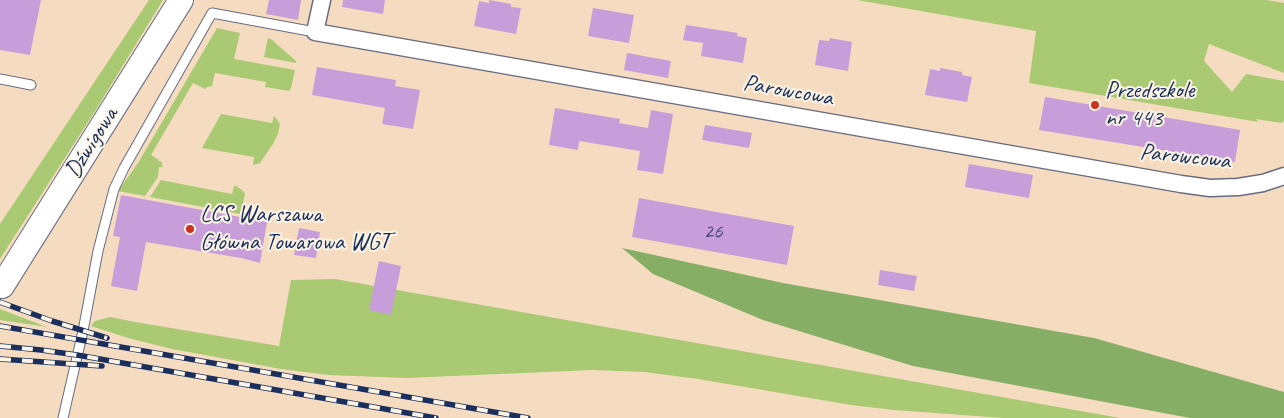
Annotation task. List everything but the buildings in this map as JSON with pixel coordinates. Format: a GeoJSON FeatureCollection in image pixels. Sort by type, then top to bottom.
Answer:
{"type":"FeatureCollection","features":[{"type":"Feature","properties":{"kind":"main road","name":"Dźwigowa"},"geometry":{"type":"LineString","coordinates":[[2,286],[181,0]]}},
{"type":"Feature","properties":{"kind":"street"},"geometry":{"type":"LineString","coordinates":[[316,32],[322,0]]}},
{"type":"Feature","properties":{"kind":"street","name":"Parowcowa"},"geometry":{"type":"LineString","coordinates":[[316,32],[1181,184],[1210,188],[1238,187],[1263,183],[1284,176]]}},
{"type":"Feature","properties":{"kind":"lane"},"geometry":{"type":"LineString","coordinates":[[63,418],[83,331],[98,251],[114,189],[124,168],[212,14],[316,32]]}},
{"type":"Feature","properties":{"kind":"lane"},"geometry":{"type":"LineString","coordinates":[[0,79],[31,85]]}},
{"type":"Feature","properties":{"kind":"green space"},"geometry":{"type":"Polygon","coordinates":[[[149,0],[163,0],[97,108],[0,259],[0,224],[149,0]]]}},
{"type":"Feature","properties":{"kind":"green space"},"geometry":{"type":"Polygon","coordinates":[[[857,0],[1267,0],[1284,3],[1284,73],[1209,44],[1204,61],[1232,92],[1246,74],[1284,81],[1284,121],[1281,123],[1256,119],[1258,122],[1029,83],[1036,31],[857,0]]]}},
{"type":"Feature","properties":{"kind":"green space"},"geometry":{"type":"Polygon","coordinates":[[[217,28],[240,33],[234,59],[295,70],[291,88],[289,91],[265,87],[266,82],[215,73],[212,86],[205,89],[193,83],[151,155],[162,162],[163,167],[159,167],[158,177],[145,196],[118,191],[138,163],[217,28]]]}},
{"type":"Feature","properties":{"kind":"green space"},"geometry":{"type":"Polygon","coordinates":[[[268,38],[296,61],[296,63],[264,57],[268,38]]]}},
{"type":"Feature","properties":{"kind":"green space"},"geometry":{"type":"Polygon","coordinates":[[[221,114],[272,123],[274,116],[277,119],[280,124],[278,134],[260,163],[253,165],[254,157],[202,148],[221,114]]]}},
{"type":"Feature","properties":{"kind":"green space"},"geometry":{"type":"Polygon","coordinates":[[[161,180],[232,194],[234,186],[236,186],[245,194],[241,212],[240,214],[150,197],[161,180]]]}},
{"type":"Feature","properties":{"kind":"green space"},"geometry":{"type":"Polygon","coordinates":[[[622,248],[783,283],[1094,338],[1284,392],[1284,418],[1190,418],[913,366],[763,320],[653,274],[622,248]]]}},
{"type":"Feature","properties":{"kind":"green space"},"geometry":{"type":"Polygon","coordinates":[[[335,279],[1120,418],[1003,418],[894,410],[851,405],[698,379],[644,372],[593,370],[406,378],[328,375],[281,369],[172,349],[91,326],[95,321],[110,317],[279,346],[291,280],[335,279]]]}},
{"type":"Feature","properties":{"kind":"green space"},"geometry":{"type":"Polygon","coordinates":[[[0,309],[47,327],[0,320],[0,309]]]}},
{"type":"Feature","properties":{"kind":"railway"},"geometry":{"type":"LineString","coordinates":[[0,302],[107,338]]}},
{"type":"Feature","properties":{"kind":"railway"},"geometry":{"type":"LineString","coordinates":[[0,326],[528,418]]}},
{"type":"Feature","properties":{"kind":"railway"},"geometry":{"type":"LineString","coordinates":[[0,346],[77,355],[436,418]]}},
{"type":"Feature","properties":{"kind":"railway"},"geometry":{"type":"LineString","coordinates":[[0,359],[102,366]]}},
{"type":"Feature","properties":{"kind":"place","name":"Przedszkole nr 443"},"geometry":{"type":"Point","coordinates":[1095,105]}},
{"type":"Feature","properties":{"kind":"place","name":"LCS Warszawa Główna Towarowa WGT"},"geometry":{"type":"Point","coordinates":[190,229]}}]}
